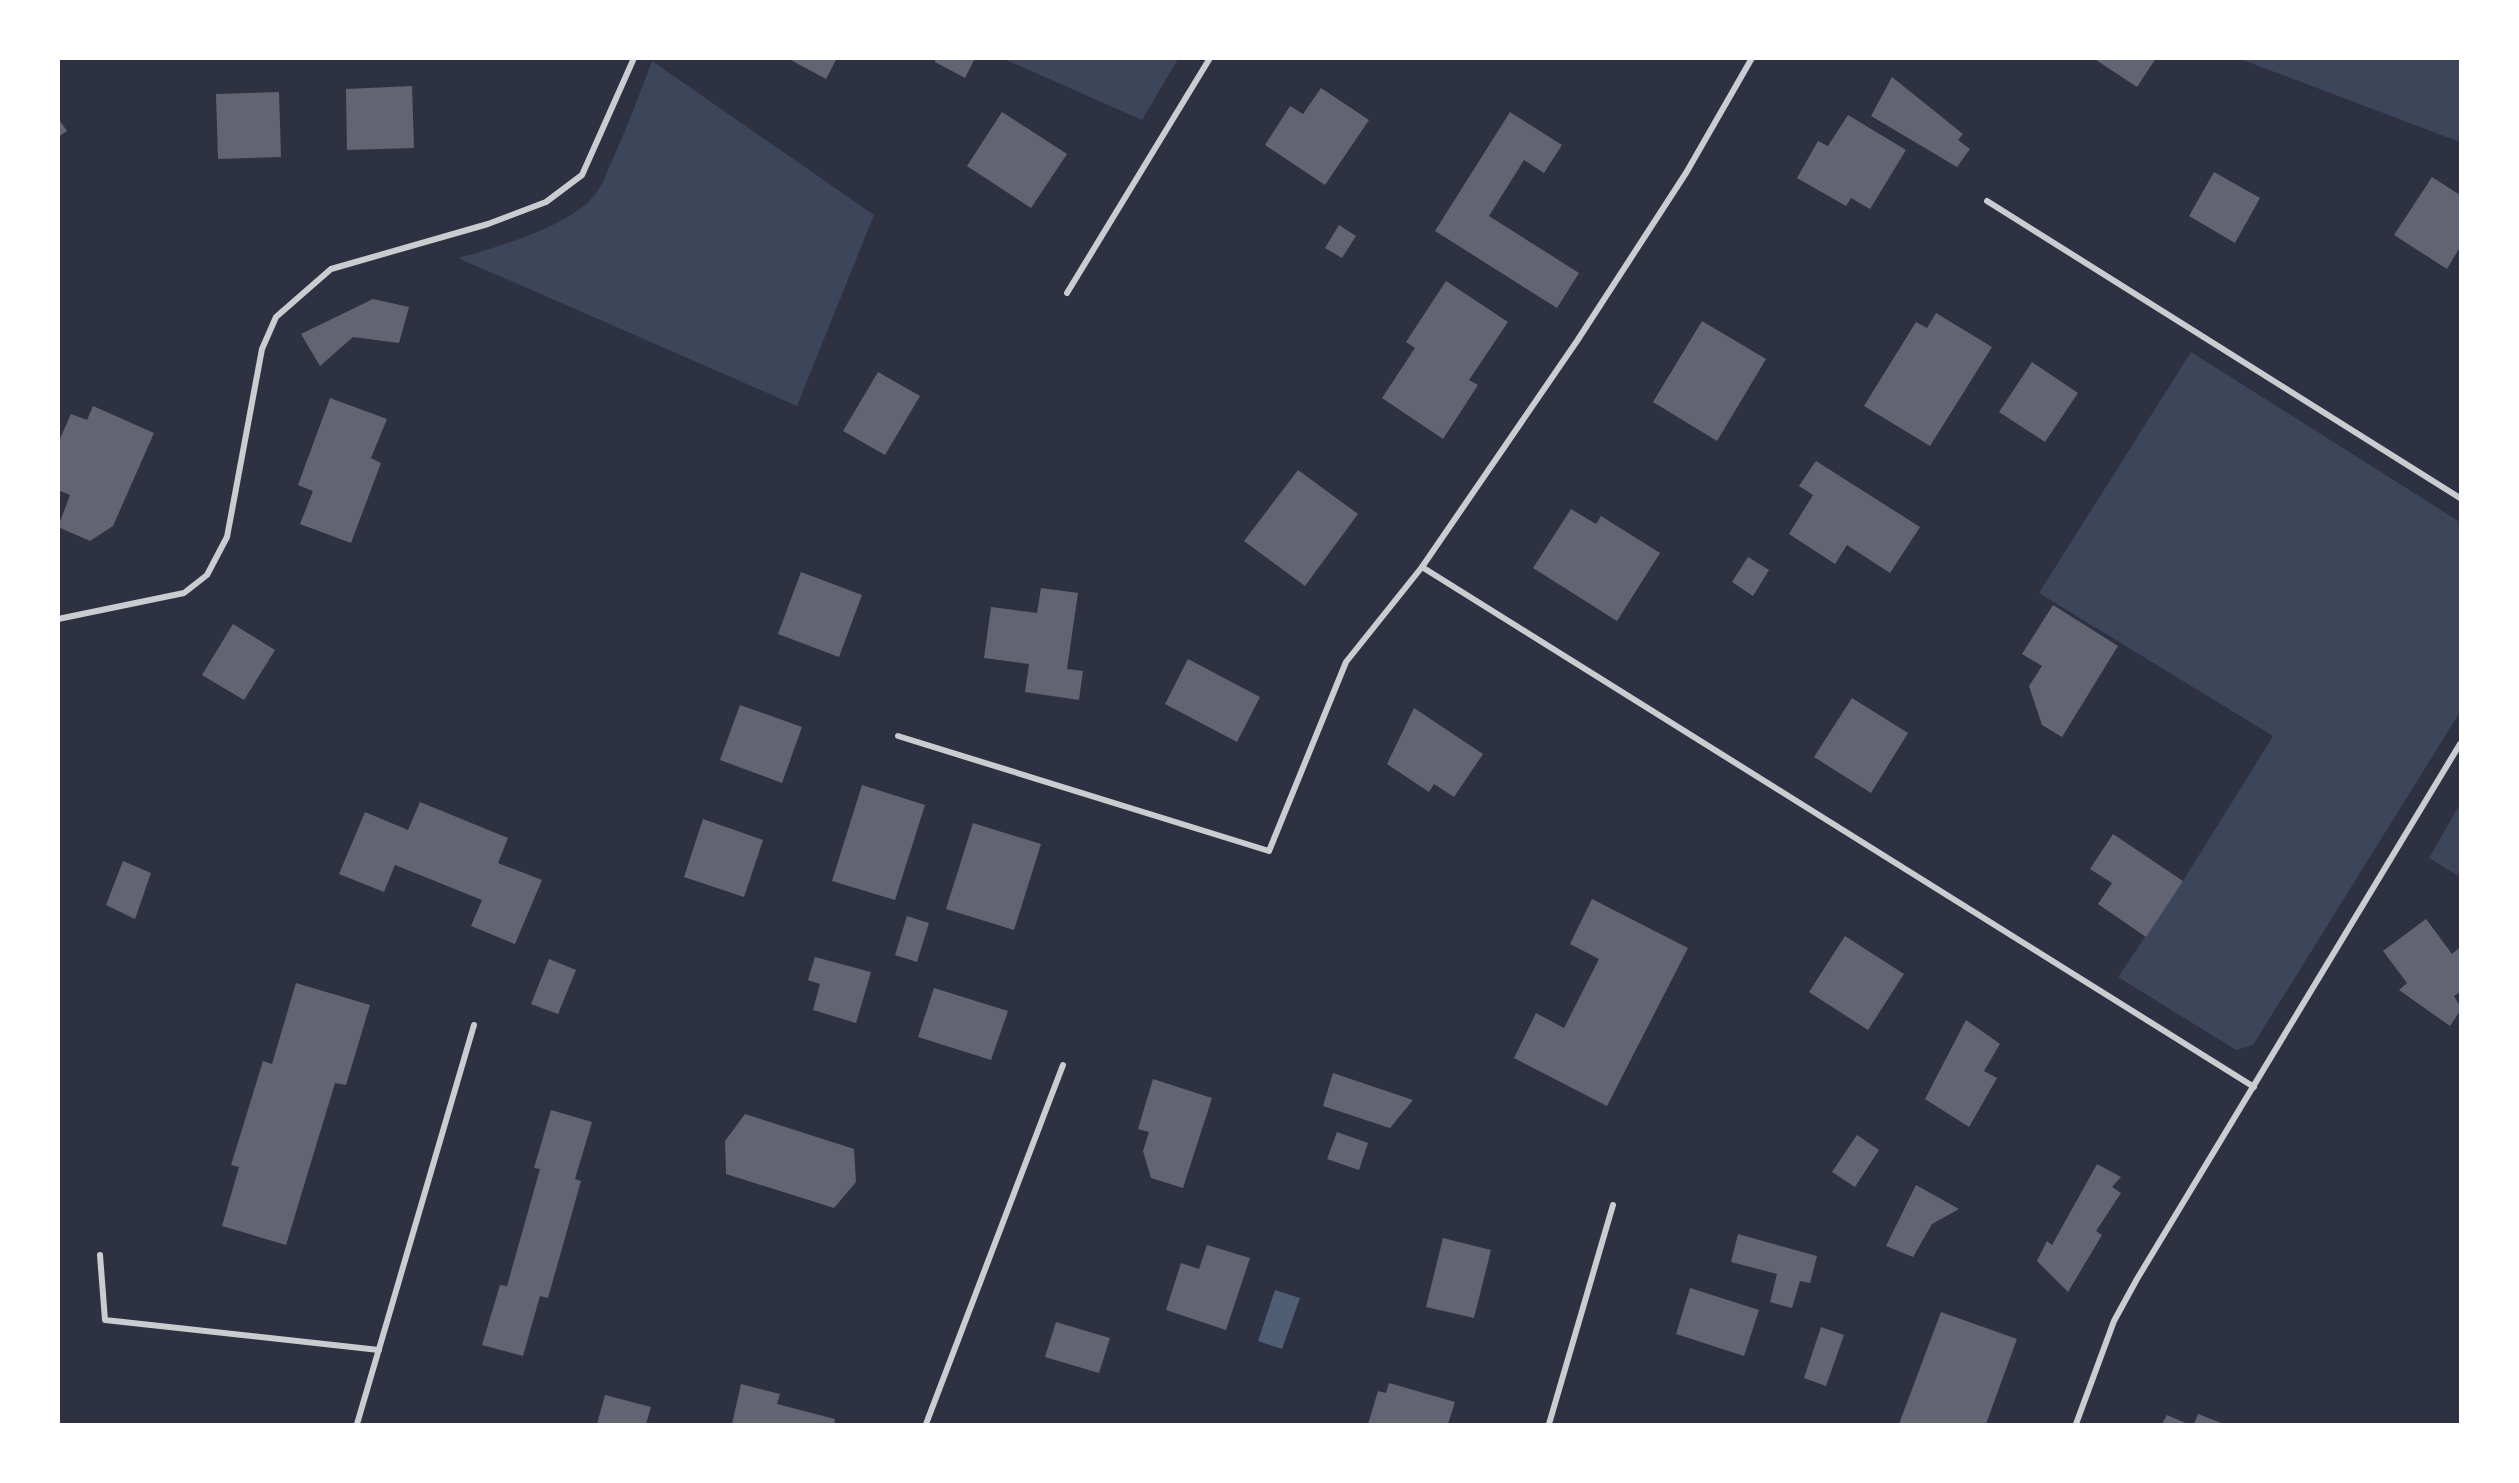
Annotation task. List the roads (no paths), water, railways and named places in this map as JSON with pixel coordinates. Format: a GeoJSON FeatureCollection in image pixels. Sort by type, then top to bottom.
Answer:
{"type":"FeatureCollection","features":[{"type":"Feature","properties":{"kind":"street"},"geometry":{"type":"LineString","coordinates":[[58,620],[184,593],[207,575],[227,537],[262,349],[276,317],[331,269],[488,224],[546,202],[582,175],[634,58]]}},
{"type":"Feature","properties":{"kind":"street"},"geometry":{"type":"LineString","coordinates":[[1067,293],[1210,58]]}},
{"type":"Feature","properties":{"kind":"street"},"geometry":{"type":"LineString","coordinates":[[898,736],[1269,851],[1346,662],[1422,567],[1590,321],[1686,172],[1752,58]]}},
{"type":"Feature","properties":{"kind":"street"},"geometry":{"type":"LineString","coordinates":[[1987,201],[2460,498]]}},
{"type":"Feature","properties":{"kind":"street"},"geometry":{"type":"LineString","coordinates":[[1422,567],[2254,1087]]}},
{"type":"Feature","properties":{"kind":"street"},"geometry":{"type":"LineString","coordinates":[[2076,1425],[2114,1321],[2460,744]]}},
{"type":"Feature","properties":{"kind":"street"},"geometry":{"type":"LineString","coordinates":[[357,1425],[474,1025]]}},
{"type":"Feature","properties":{"kind":"street"},"geometry":{"type":"LineString","coordinates":[[926,1425],[1063,1065]]}},
{"type":"Feature","properties":{"kind":"street"},"geometry":{"type":"LineString","coordinates":[[1549,1425],[1613,1205]]}},
{"type":"Feature","properties":{"kind":"street"},"geometry":{"type":"LineString","coordinates":[[100,1255],[105,1320],[379,1350]]}}]}
